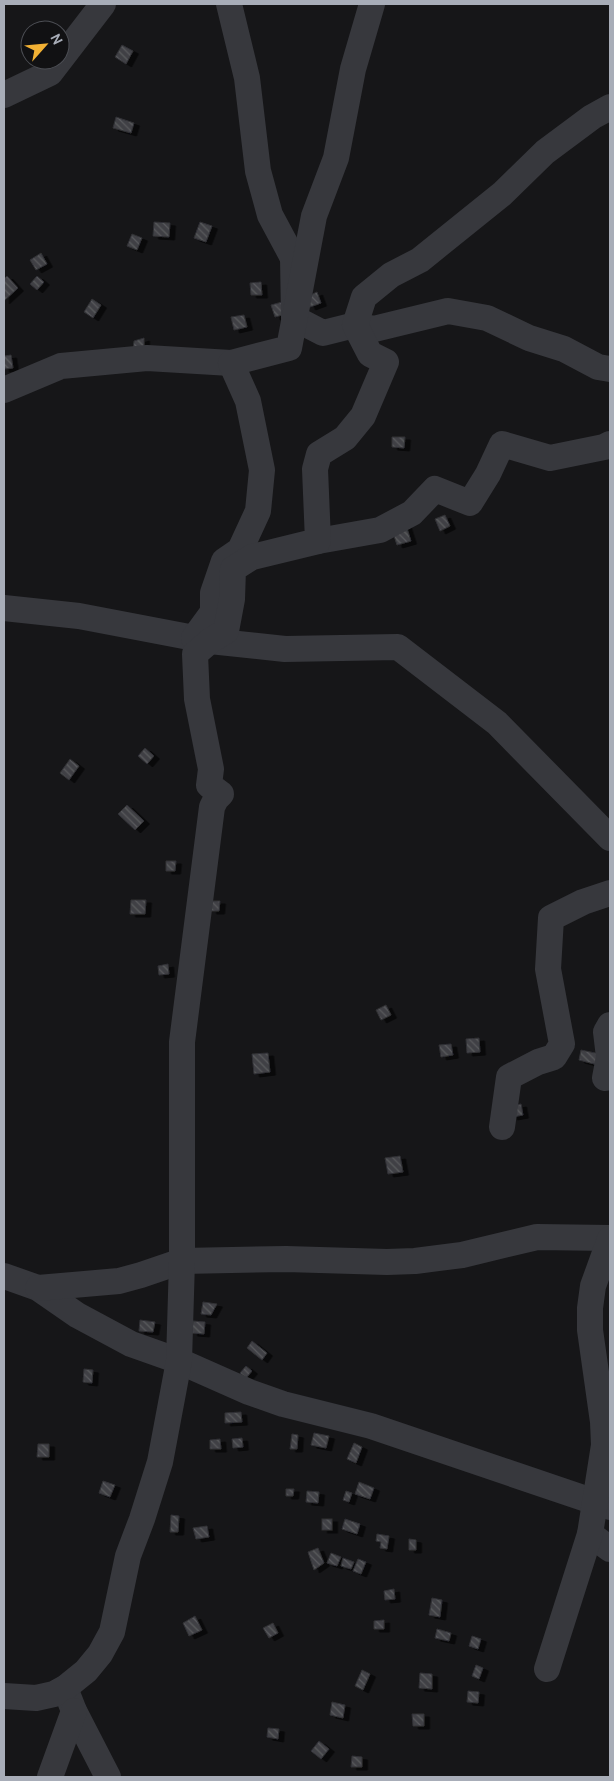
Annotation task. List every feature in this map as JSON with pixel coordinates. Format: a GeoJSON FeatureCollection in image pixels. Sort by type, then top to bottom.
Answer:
{"type":"FeatureCollection","features":[{"type":"Feature","properties":{"kind":"street"},"geometry":{"type":"LineString","coordinates":[[4,95],[50,73],[103,4]]}},
{"type":"Feature","properties":{"kind":"street"},"geometry":{"type":"LineString","coordinates":[[229,4],[247,78],[258,171],[270,215],[293,258],[294,318]]}},
{"type":"Feature","properties":{"kind":"street"},"geometry":{"type":"LineString","coordinates":[[4,390],[61,366],[148,358],[231,363],[289,348],[314,216],[336,158],[353,69],[372,4]]}},
{"type":"Feature","properties":{"kind":"street"},"geometry":{"type":"LineString","coordinates":[[318,541],[315,469],[319,454],[345,438],[363,416],[386,362],[370,354],[355,324],[364,297],[391,275],[420,260],[502,194],[545,152],[592,117],[610,107]]}},
{"type":"Feature","properties":{"kind":"street"},"geometry":{"type":"LineString","coordinates":[[294,318],[323,333],[355,324],[374,330],[448,311],[464,313],[488,318],[529,338],[564,349],[598,367],[610,369]]}},
{"type":"Feature","properties":{"kind":"street"},"geometry":{"type":"LineString","coordinates":[[50,1777],[70,1700],[86,1671],[100,1654],[112,1632],[128,1556],[160,1462],[179,1361],[182,1261],[182,1042],[212,807],[221,794],[209,785],[211,769],[197,699],[195,654],[213,612],[213,593],[224,561],[240,550],[258,511],[262,470],[248,401],[231,363]]}},
{"type":"Feature","properties":{"kind":"street"},"geometry":{"type":"LineString","coordinates":[[202,640],[226,631],[232,599],[233,569],[252,557],[318,541],[380,530],[412,512],[436,489],[470,503],[488,474],[502,444],[550,458],[604,447],[610,444]]}},
{"type":"Feature","properties":{"kind":"street"},"geometry":{"type":"LineString","coordinates":[[4,608],[79,616],[202,640],[285,649],[398,647],[498,723],[610,838]]}},
{"type":"Feature","properties":{"kind":"street"},"geometry":{"type":"LineString","coordinates":[[502,1127],[509,1077],[554,1056],[562,1044],[548,969],[551,918],[583,902],[610,893]]}},
{"type":"Feature","properties":{"kind":"street"},"geometry":{"type":"LineString","coordinates":[[605,1078],[609,1056],[606,1032],[610,1025]]}},
{"type":"Feature","properties":{"kind":"street"},"geometry":{"type":"LineString","coordinates":[[38,1288],[119,1281],[182,1261],[286,1259],[415,1261],[462,1255],[537,1237],[610,1238],[593,1286],[590,1308],[590,1330],[603,1422],[604,1445],[600,1541],[547,1669]]}},
{"type":"Feature","properties":{"kind":"street"},"geometry":{"type":"LineString","coordinates":[[4,1276],[38,1288],[77,1315],[131,1344],[179,1361],[248,1392],[283,1404],[371,1426],[603,1505]]}},
{"type":"Feature","properties":{"kind":"street"},"geometry":{"type":"LineString","coordinates":[[4,1696],[36,1698],[54,1694],[70,1700],[108,1777]]}},
{"type":"Feature","properties":{"kind":"building"},"geometry":{"type":"Polygon","coordinates":[[[122,45],[133,51],[126,64],[115,57],[122,45]]]}},
{"type":"Feature","properties":{"kind":"building"},"geometry":{"type":"Polygon","coordinates":[[[116,117],[134,123],[131,133],[113,128],[116,117]]]}},
{"type":"Feature","properties":{"kind":"building"},"geometry":{"type":"Polygon","coordinates":[[[154,222],[170,223],[169,237],[153,236],[154,222]]]}},
{"type":"Feature","properties":{"kind":"building"},"geometry":{"type":"Polygon","coordinates":[[[200,222],[212,226],[206,242],[194,238],[200,222]]]}},
{"type":"Feature","properties":{"kind":"building"},"geometry":{"type":"Polygon","coordinates":[[[132,234],[142,238],[137,250],[127,246],[132,234]]]}},
{"type":"Feature","properties":{"kind":"building"},"geometry":{"type":"Polygon","coordinates":[[[41,253],[47,264],[36,270],[30,260],[41,253]]]}},
{"type":"Feature","properties":{"kind":"building"},"geometry":{"type":"Polygon","coordinates":[[[7,276],[18,288],[4,301],[4,279],[7,276]]]}},
{"type":"Feature","properties":{"kind":"building"},"geometry":{"type":"Polygon","coordinates":[[[37,276],[44,282],[37,290],[30,284],[37,276]]]}},
{"type":"Feature","properties":{"kind":"building"},"geometry":{"type":"Polygon","coordinates":[[[261,282],[262,295],[251,295],[250,283],[261,282]]]}},
{"type":"Feature","properties":{"kind":"building"},"geometry":{"type":"Polygon","coordinates":[[[317,292],[321,303],[310,307],[306,297],[317,292]]]}},
{"type":"Feature","properties":{"kind":"building"},"geometry":{"type":"Polygon","coordinates":[[[92,299],[101,305],[93,318],[84,312],[92,299]]]}},
{"type":"Feature","properties":{"kind":"building"},"geometry":{"type":"Polygon","coordinates":[[[286,301],[289,313],[275,317],[271,305],[286,301]]]}},
{"type":"Feature","properties":{"kind":"building"},"geometry":{"type":"Polygon","coordinates":[[[244,315],[247,327],[234,330],[231,317],[244,315]]]}},
{"type":"Feature","properties":{"kind":"building"},"geometry":{"type":"Polygon","coordinates":[[[144,338],[144,352],[133,352],[134,341],[144,338]]]}},
{"type":"Feature","properties":{"kind":"building"},"geometry":{"type":"Polygon","coordinates":[[[11,355],[13,368],[4,369],[4,356],[11,355]]]}},
{"type":"Feature","properties":{"kind":"building"},"geometry":{"type":"Polygon","coordinates":[[[392,437],[405,437],[404,448],[392,447],[392,437]]]}},
{"type":"Feature","properties":{"kind":"building"},"geometry":{"type":"Polygon","coordinates":[[[445,515],[450,526],[440,531],[435,519],[445,515]]]}},
{"type":"Feature","properties":{"kind":"building"},"geometry":{"type":"Polygon","coordinates":[[[405,522],[411,541],[397,545],[391,527],[405,522]]]}},
{"type":"Feature","properties":{"kind":"building"},"geometry":{"type":"Polygon","coordinates":[[[145,748],[154,756],[147,764],[138,756],[145,748]]]}},
{"type":"Feature","properties":{"kind":"building"},"geometry":{"type":"Polygon","coordinates":[[[70,759],[79,766],[69,780],[60,773],[70,759]]]}},
{"type":"Feature","properties":{"kind":"building"},"geometry":{"type":"Polygon","coordinates":[[[127,805],[144,821],[135,830],[118,814],[127,805]]]}},
{"type":"Feature","properties":{"kind":"building"},"geometry":{"type":"Polygon","coordinates":[[[166,861],[176,861],[175,871],[166,871],[166,861]]]}},
{"type":"Feature","properties":{"kind":"building"},"geometry":{"type":"Polygon","coordinates":[[[131,900],[146,900],[145,914],[130,914],[131,900]]]}},
{"type":"Feature","properties":{"kind":"building"},"geometry":{"type":"Polygon","coordinates":[[[212,901],[220,901],[219,911],[211,911],[212,901]]]}},
{"type":"Feature","properties":{"kind":"building"},"geometry":{"type":"Polygon","coordinates":[[[168,964],[169,974],[159,975],[158,966],[168,964]]]}},
{"type":"Feature","properties":{"kind":"building"},"geometry":{"type":"Polygon","coordinates":[[[386,1005],[391,1015],[381,1020],[376,1010],[386,1005]]]}},
{"type":"Feature","properties":{"kind":"building"},"geometry":{"type":"Polygon","coordinates":[[[479,1038],[480,1052],[467,1053],[466,1039],[479,1038]]]}},
{"type":"Feature","properties":{"kind":"building"},"geometry":{"type":"Polygon","coordinates":[[[451,1044],[453,1055],[441,1057],[439,1045],[451,1044]]]}},
{"type":"Feature","properties":{"kind":"building"},"geometry":{"type":"Polygon","coordinates":[[[581,1050],[600,1054],[598,1065],[579,1060],[581,1050]]]}},
{"type":"Feature","properties":{"kind":"building"},"geometry":{"type":"Polygon","coordinates":[[[268,1053],[270,1072],[254,1074],[252,1054],[268,1053]]]}},
{"type":"Feature","properties":{"kind":"building"},"geometry":{"type":"Polygon","coordinates":[[[521,1104],[523,1115],[512,1117],[510,1106],[521,1104]]]}},
{"type":"Feature","properties":{"kind":"building"},"geometry":{"type":"Polygon","coordinates":[[[400,1156],[403,1172],[388,1174],[385,1158],[400,1156]]]}},
{"type":"Feature","properties":{"kind":"building"},"geometry":{"type":"Polygon","coordinates":[[[203,1302],[217,1304],[211,1315],[201,1314],[203,1302]]]}},
{"type":"Feature","properties":{"kind":"building"},"geometry":{"type":"Polygon","coordinates":[[[140,1320],[155,1322],[153,1332],[139,1331],[140,1320]]]}},
{"type":"Feature","properties":{"kind":"building"},"geometry":{"type":"Polygon","coordinates":[[[193,1321],[205,1322],[204,1334],[192,1333],[193,1321]]]}},
{"type":"Feature","properties":{"kind":"building"},"geometry":{"type":"Polygon","coordinates":[[[252,1341],[267,1353],[262,1360],[247,1348],[252,1341]]]}},
{"type":"Feature","properties":{"kind":"building"},"geometry":{"type":"Polygon","coordinates":[[[246,1366],[252,1371],[246,1378],[240,1373],[246,1366]]]}},
{"type":"Feature","properties":{"kind":"building"},"geometry":{"type":"Polygon","coordinates":[[[84,1369],[93,1370],[92,1383],[83,1382],[84,1369]]]}},
{"type":"Feature","properties":{"kind":"building"},"geometry":{"type":"Polygon","coordinates":[[[241,1412],[242,1422],[225,1423],[225,1413],[241,1412]]]}},
{"type":"Feature","properties":{"kind":"building"},"geometry":{"type":"Polygon","coordinates":[[[314,1433],[329,1436],[326,1448],[311,1445],[314,1433]]]}},
{"type":"Feature","properties":{"kind":"building"},"geometry":{"type":"Polygon","coordinates":[[[292,1434],[298,1435],[297,1449],[290,1449],[292,1434]]]}},
{"type":"Feature","properties":{"kind":"building"},"geometry":{"type":"Polygon","coordinates":[[[242,1438],[243,1447],[233,1448],[232,1439],[242,1438]]]}},
{"type":"Feature","properties":{"kind":"building"},"geometry":{"type":"Polygon","coordinates":[[[220,1439],[221,1449],[210,1449],[210,1440],[220,1439]]]}},
{"type":"Feature","properties":{"kind":"building"},"geometry":{"type":"Polygon","coordinates":[[[354,1443],[362,1447],[356,1463],[347,1459],[354,1443]]]}},
{"type":"Feature","properties":{"kind":"building"},"geometry":{"type":"Polygon","coordinates":[[[38,1444],[49,1444],[49,1457],[37,1457],[38,1444]]]}},
{"type":"Feature","properties":{"kind":"building"},"geometry":{"type":"Polygon","coordinates":[[[103,1481],[115,1485],[110,1497],[99,1493],[103,1481]]]}},
{"type":"Feature","properties":{"kind":"building"},"geometry":{"type":"Polygon","coordinates":[[[359,1482],[374,1488],[370,1499],[355,1494],[359,1482]]]}},
{"type":"Feature","properties":{"kind":"building"},"geometry":{"type":"Polygon","coordinates":[[[286,1489],[294,1489],[293,1496],[286,1496],[286,1489]]]}},
{"type":"Feature","properties":{"kind":"building"},"geometry":{"type":"Polygon","coordinates":[[[307,1491],[319,1492],[318,1503],[306,1502],[307,1491]]]}},
{"type":"Feature","properties":{"kind":"building"},"geometry":{"type":"Polygon","coordinates":[[[346,1491],[352,1493],[349,1502],[343,1500],[346,1491]]]}},
{"type":"Feature","properties":{"kind":"building"},"geometry":{"type":"Polygon","coordinates":[[[171,1515],[179,1516],[178,1532],[170,1532],[171,1515]]]}},
{"type":"Feature","properties":{"kind":"building"},"geometry":{"type":"Polygon","coordinates":[[[322,1519],[332,1519],[332,1530],[322,1530],[322,1519]]]}},
{"type":"Feature","properties":{"kind":"building"},"geometry":{"type":"Polygon","coordinates":[[[345,1519],[360,1524],[357,1534],[342,1529],[345,1519]]]}},
{"type":"Feature","properties":{"kind":"building"},"geometry":{"type":"Polygon","coordinates":[[[207,1526],[209,1537],[196,1539],[193,1528],[207,1526]]]}},
{"type":"Feature","properties":{"kind":"building"},"geometry":{"type":"Polygon","coordinates":[[[377,1534],[389,1536],[387,1549],[380,1548],[381,1542],[376,1541],[377,1534]]]}},
{"type":"Feature","properties":{"kind":"building"},"geometry":{"type":"Polygon","coordinates":[[[409,1539],[416,1540],[416,1550],[409,1550],[409,1539]]]}},
{"type":"Feature","properties":{"kind":"building"},"geometry":{"type":"Polygon","coordinates":[[[318,1548],[324,1563],[314,1570],[308,1552],[318,1548]]]}},
{"type":"Feature","properties":{"kind":"building"},"geometry":{"type":"Polygon","coordinates":[[[331,1553],[341,1557],[337,1566],[327,1563],[331,1553]]]}},
{"type":"Feature","properties":{"kind":"building"},"geometry":{"type":"Polygon","coordinates":[[[343,1558],[354,1562],[351,1569],[341,1566],[343,1558]]]}},
{"type":"Feature","properties":{"kind":"building"},"geometry":{"type":"Polygon","coordinates":[[[358,1559],[366,1562],[361,1574],[353,1571],[358,1559]]]}},
{"type":"Feature","properties":{"kind":"building"},"geometry":{"type":"Polygon","coordinates":[[[394,1589],[395,1599],[385,1600],[384,1591],[394,1589]]]}},
{"type":"Feature","properties":{"kind":"building"},"geometry":{"type":"Polygon","coordinates":[[[432,1598],[442,1600],[440,1617],[429,1615],[432,1598]]]}},
{"type":"Feature","properties":{"kind":"building"},"geometry":{"type":"Polygon","coordinates":[[[195,1616],[202,1630],[189,1636],[183,1623],[195,1616]]]}},
{"type":"Feature","properties":{"kind":"building"},"geometry":{"type":"Polygon","coordinates":[[[384,1620],[384,1629],[374,1629],[374,1621],[384,1620]]]}},
{"type":"Feature","properties":{"kind":"building"},"geometry":{"type":"Polygon","coordinates":[[[273,1623],[278,1633],[269,1638],[263,1628],[273,1623]]]}},
{"type":"Feature","properties":{"kind":"building"},"geometry":{"type":"Polygon","coordinates":[[[437,1629],[451,1633],[449,1641],[435,1638],[437,1629]]]}},
{"type":"Feature","properties":{"kind":"building"},"geometry":{"type":"Polygon","coordinates":[[[472,1636],[481,1639],[478,1649],[469,1646],[472,1636]]]}},
{"type":"Feature","properties":{"kind":"building"},"geometry":{"type":"Polygon","coordinates":[[[476,1665],[483,1668],[479,1679],[472,1676],[476,1665]]]}},
{"type":"Feature","properties":{"kind":"building"},"geometry":{"type":"Polygon","coordinates":[[[362,1670],[370,1674],[363,1690],[355,1686],[362,1670]]]}},
{"type":"Feature","properties":{"kind":"building"},"geometry":{"type":"Polygon","coordinates":[[[420,1673],[432,1674],[432,1689],[419,1688],[420,1673]]]}},
{"type":"Feature","properties":{"kind":"building"},"geometry":{"type":"Polygon","coordinates":[[[468,1691],[479,1692],[478,1703],[467,1702],[468,1691]]]}},
{"type":"Feature","properties":{"kind":"building"},"geometry":{"type":"Polygon","coordinates":[[[332,1702],[345,1705],[343,1718],[330,1715],[332,1702]]]}},
{"type":"Feature","properties":{"kind":"building"},"geometry":{"type":"Polygon","coordinates":[[[412,1714],[424,1714],[424,1726],[413,1726],[412,1714]]]}},
{"type":"Feature","properties":{"kind":"building"},"geometry":{"type":"Polygon","coordinates":[[[268,1728],[279,1729],[278,1739],[267,1737],[268,1728]]]}},
{"type":"Feature","properties":{"kind":"building"},"geometry":{"type":"Polygon","coordinates":[[[319,1741],[329,1749],[321,1759],[311,1751],[319,1741]]]}},
{"type":"Feature","properties":{"kind":"building"},"geometry":{"type":"Polygon","coordinates":[[[352,1756],[362,1757],[362,1767],[351,1767],[352,1756]]]}}]}
